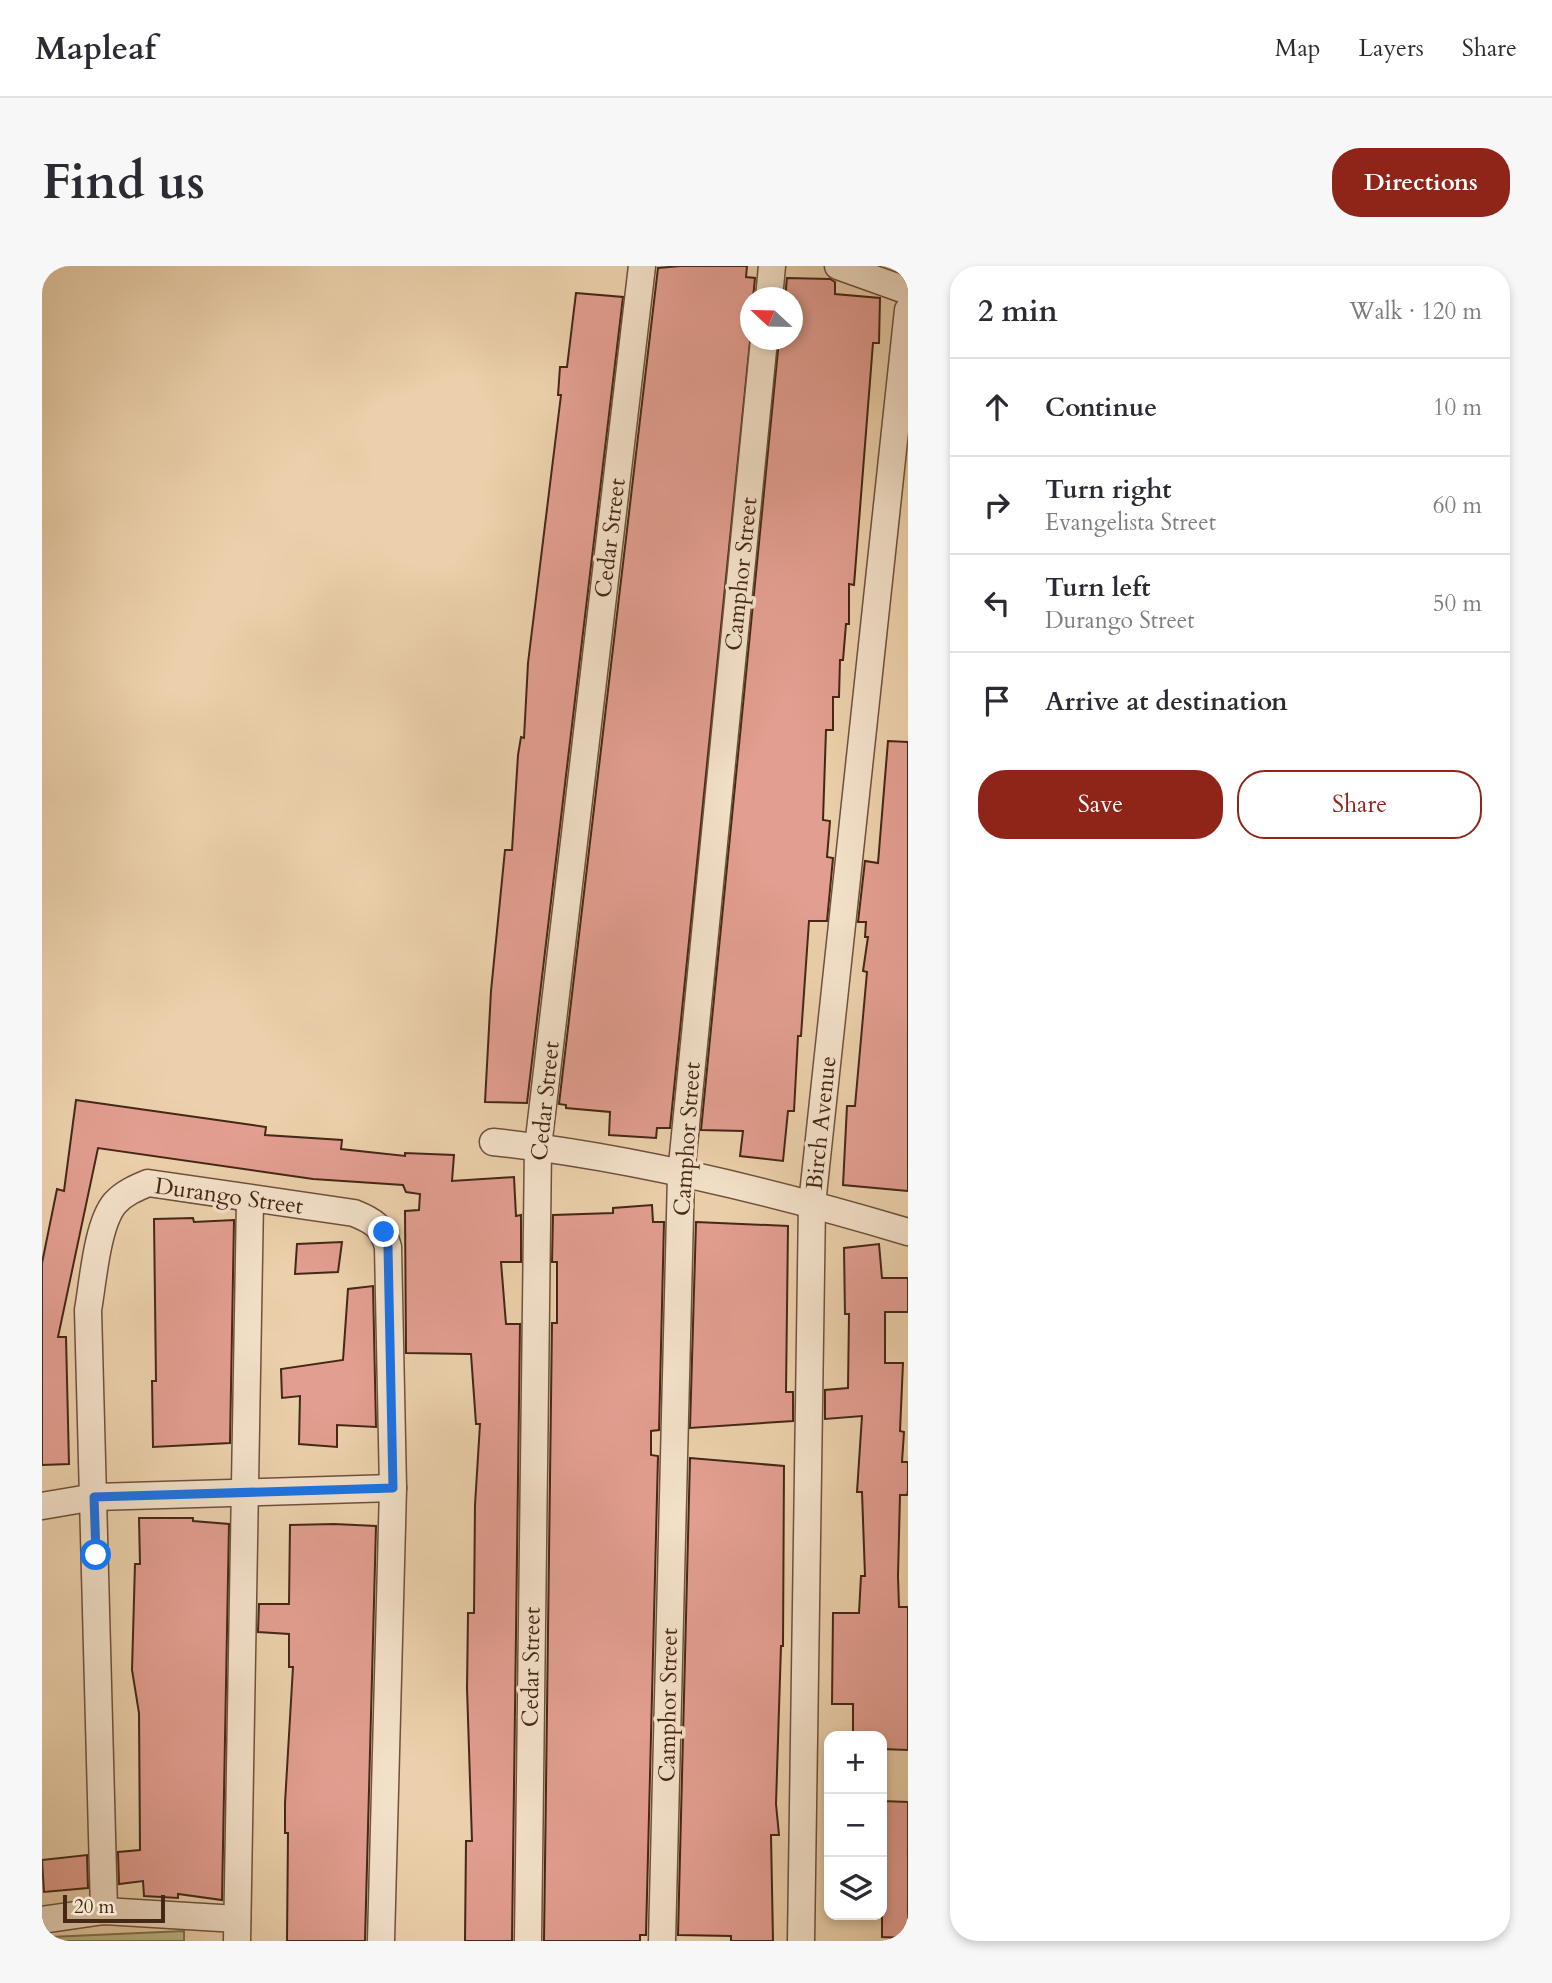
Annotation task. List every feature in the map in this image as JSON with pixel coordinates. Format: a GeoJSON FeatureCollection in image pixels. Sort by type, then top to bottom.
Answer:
{"type":"FeatureCollection","features":[{"type":"Feature","properties":{"kind":"street","name":"Cedar Street"},"geometry":{"type":"LineString","coordinates":[[528,1941],[538,1147],[642,266]]}},
{"type":"Feature","properties":{"kind":"street"},"geometry":{"type":"LineString","coordinates":[[770,287],[772,266]]}},
{"type":"Feature","properties":{"kind":"street"},"geometry":{"type":"LineString","coordinates":[[838,266],[908,291]]}},
{"type":"Feature","properties":{"kind":"street","name":"Birch Avenue"},"geometry":{"type":"LineString","coordinates":[[800,1941],[812,1204],[908,310]]}},
{"type":"Feature","properties":{"kind":"street","name":"Camphor Street"},"geometry":{"type":"LineString","coordinates":[[662,1941],[681,1175],[763,350]]}},
{"type":"Feature","properties":{"kind":"street"},"geometry":{"type":"LineString","coordinates":[[493,1142],[538,1147],[681,1175],[812,1204],[908,1232]]}},
{"type":"Feature","properties":{"kind":"street","name":"Durango Street"},"geometry":{"type":"LineString","coordinates":[[104,1911],[88,1310],[105,1223],[114,1205],[128,1191],[148,1183],[250,1200],[354,1213],[373,1221],[384,1232],[388,1247],[393,1488]]}},
{"type":"Feature","properties":{"kind":"street"},"geometry":{"type":"LineString","coordinates":[[42,1920],[104,1911],[237,1930],[250,1200]]}},
{"type":"Feature","properties":{"kind":"street"},"geometry":{"type":"LineString","coordinates":[[42,1506],[94,1497],[393,1488],[381,1941]]}},
{"type":"Feature","properties":{"kind":"shaded area"},"geometry":{"type":"Polygon","coordinates":[[[184,1931],[184,1941],[50,1941],[50,1937],[184,1931]]]}},
{"type":"Feature","properties":{"kind":"building"},"geometry":{"type":"Polygon","coordinates":[[[747,266],[746,277],[755,278],[754,287],[740,287],[740,350],[749,350],[670,1128],[657,1128],[656,1138],[609,1135],[610,1112],[566,1108],[566,1105],[559,1104],[658,268],[747,266]]]}},
{"type":"Feature","properties":{"kind":"building"},"geometry":{"type":"Polygon","coordinates":[[[787,278],[830,279],[835,282],[835,294],[880,298],[879,343],[873,343],[854,585],[849,584],[849,624],[846,624],[843,660],[840,660],[839,697],[833,697],[833,730],[826,730],[823,820],[830,821],[827,857],[833,858],[827,921],[809,921],[794,1111],[788,1111],[783,1161],[740,1156],[743,1131],[701,1130],[778,350],[803,350],[803,287],[786,287],[787,278]]]}},
{"type":"Feature","properties":{"kind":"building"},"geometry":{"type":"Polygon","coordinates":[[[576,293],[623,297],[527,1103],[485,1102],[491,991],[505,850],[512,850],[518,755],[521,737],[524,738],[528,663],[561,395],[558,395],[560,367],[567,367],[576,293]]]}},
{"type":"Feature","properties":{"kind":"building"},"geometry":{"type":"Polygon","coordinates":[[[888,741],[908,742],[908,1191],[843,1185],[847,1106],[855,1106],[867,972],[863,971],[868,937],[865,937],[866,922],[858,922],[865,861],[878,863],[888,741]]]}},
{"type":"Feature","properties":{"kind":"building"},"geometry":{"type":"Polygon","coordinates":[[[76,1100],[266,1127],[265,1135],[342,1140],[341,1149],[405,1156],[405,1153],[454,1155],[452,1181],[514,1177],[516,1216],[521,1215],[521,1262],[501,1262],[506,1324],[520,1324],[512,1941],[465,1941],[466,1841],[472,1841],[467,1688],[468,1613],[474,1613],[475,1505],[480,1424],[476,1424],[471,1354],[406,1353],[405,1211],[419,1210],[420,1194],[406,1192],[403,1185],[313,1179],[98,1148],[58,1337],[66,1337],[69,1464],[42,1465],[42,1263],[57,1189],[64,1191],[76,1100]]]}},
{"type":"Feature","properties":{"kind":"building"},"geometry":{"type":"Polygon","coordinates":[[[652,1205],[653,1222],[664,1222],[659,1430],[651,1431],[651,1455],[658,1456],[646,1935],[640,1935],[640,1941],[544,1941],[552,1323],[557,1323],[557,1262],[552,1262],[553,1215],[613,1213],[613,1208],[652,1205]]]}},
{"type":"Feature","properties":{"kind":"building"},"geometry":{"type":"Polygon","coordinates":[[[193,1218],[194,1222],[234,1220],[230,1443],[153,1447],[152,1381],[156,1381],[154,1219],[193,1218]]]}},
{"type":"Feature","properties":{"kind":"building"},"geometry":{"type":"Polygon","coordinates":[[[696,1222],[788,1226],[786,1392],[793,1392],[793,1421],[690,1428],[696,1222]]]}},
{"type":"Feature","properties":{"kind":"building"},"geometry":{"type":"Polygon","coordinates":[[[342,1242],[338,1272],[295,1274],[297,1244],[342,1242]]]}},
{"type":"Feature","properties":{"kind":"building"},"geometry":{"type":"Polygon","coordinates":[[[879,1244],[882,1278],[908,1278],[908,1312],[885,1312],[885,1363],[903,1363],[900,1431],[904,1432],[902,1462],[908,1462],[908,1491],[907,1495],[900,1495],[898,1576],[899,1607],[908,1607],[908,1750],[887,1749],[887,1731],[853,1731],[853,1704],[832,1704],[833,1613],[859,1613],[861,1576],[865,1576],[862,1492],[857,1492],[862,1416],[825,1419],[825,1390],[848,1388],[849,1314],[845,1314],[844,1248],[879,1244]]]}},
{"type":"Feature","properties":{"kind":"building"},"geometry":{"type":"Polygon","coordinates":[[[373,1286],[376,1427],[337,1425],[337,1447],[299,1444],[300,1396],[282,1398],[281,1369],[343,1360],[348,1289],[373,1286]]]}},
{"type":"Feature","properties":{"kind":"building"},"geometry":{"type":"Polygon","coordinates":[[[690,1458],[784,1466],[783,1646],[776,1804],[779,1835],[771,1835],[773,1941],[731,1941],[731,1936],[678,1935],[690,1458]]]}},
{"type":"Feature","properties":{"kind":"building"},"geometry":{"type":"Polygon","coordinates":[[[139,1518],[193,1518],[193,1521],[229,1524],[222,1900],[178,1894],[178,1898],[144,1896],[143,1881],[119,1884],[118,1852],[140,1850],[139,1713],[132,1670],[135,1564],[140,1564],[139,1518]]]}},
{"type":"Feature","properties":{"kind":"building"},"geometry":{"type":"Polygon","coordinates":[[[290,1525],[376,1526],[365,1941],[287,1941],[288,1833],[285,1833],[285,1803],[293,1667],[289,1667],[289,1634],[258,1632],[259,1604],[289,1604],[290,1525]]]}},
{"type":"Feature","properties":{"kind":"building"},"geometry":{"type":"Polygon","coordinates":[[[887,1801],[908,1802],[908,1938],[882,1937],[882,1920],[887,1920],[887,1801]]]}},
{"type":"Feature","properties":{"kind":"building"},"geometry":{"type":"Polygon","coordinates":[[[87,1855],[88,1888],[44,1892],[42,1860],[87,1855]]]}},
{"type":"Feature","properties":{"kind":"route"},"geometry":{"type":"LineString","coordinates":[[96,1555],[94,1497],[393,1488],[388,1247],[384,1232]]}}]}
